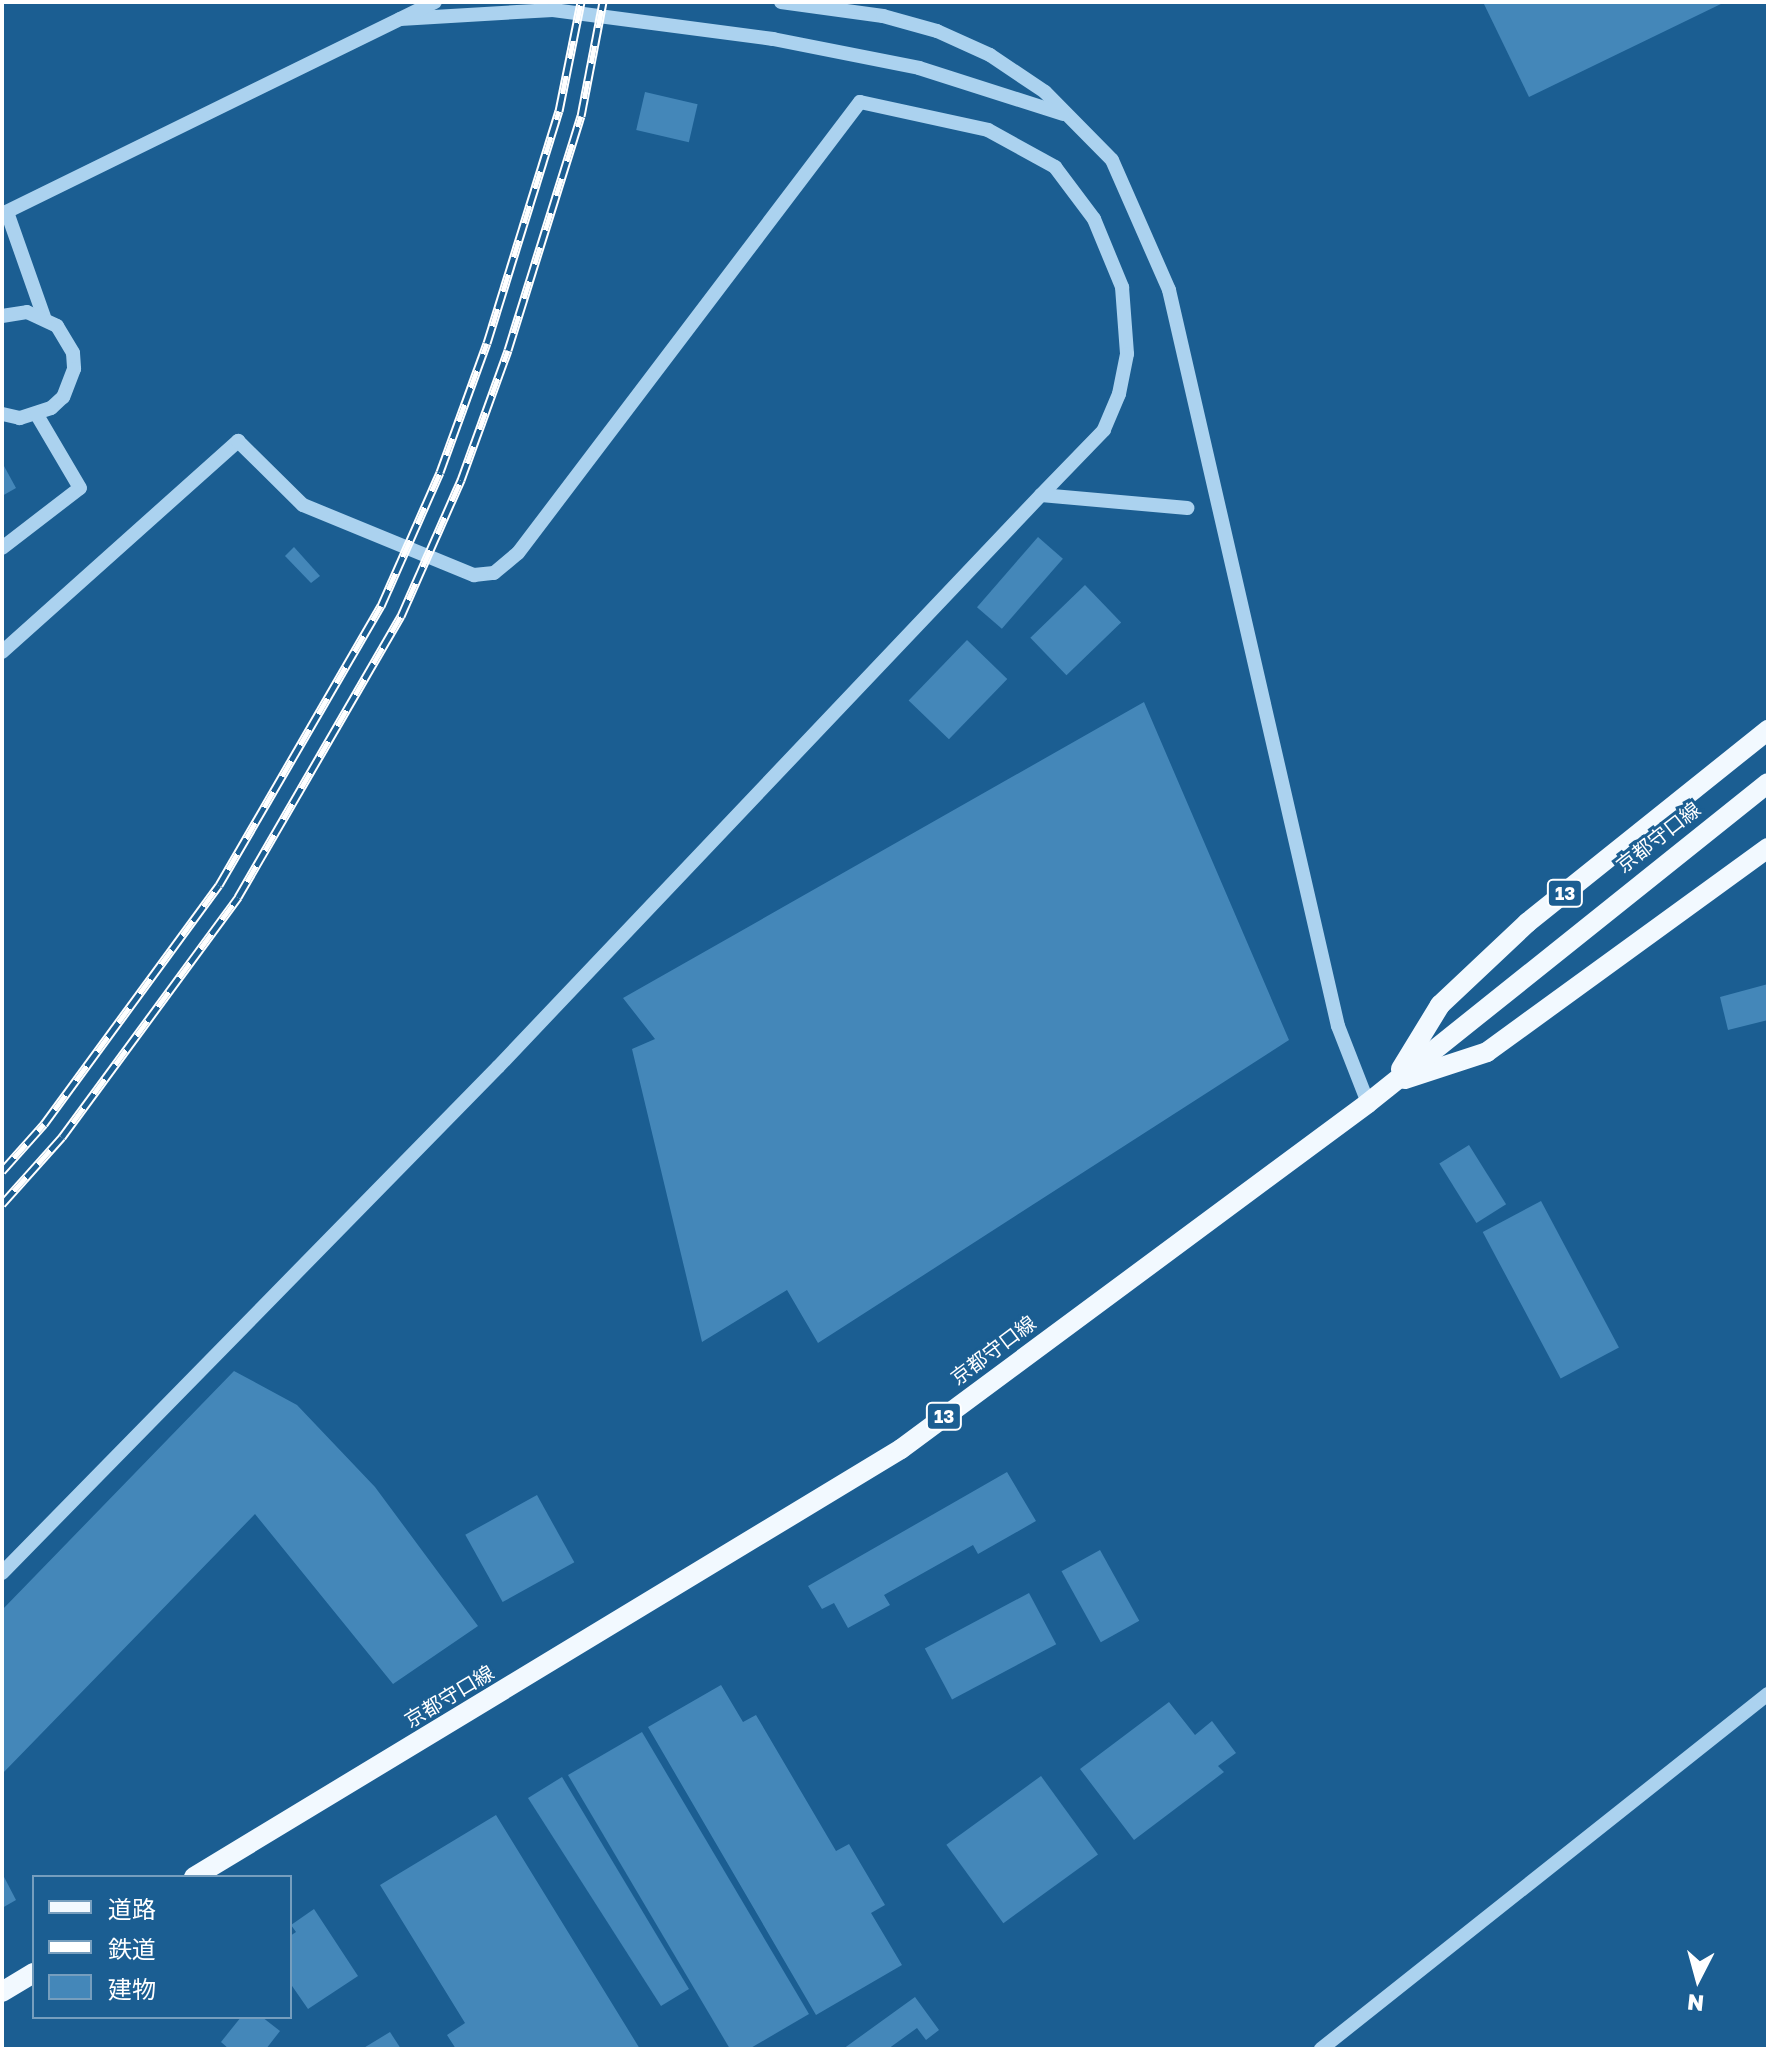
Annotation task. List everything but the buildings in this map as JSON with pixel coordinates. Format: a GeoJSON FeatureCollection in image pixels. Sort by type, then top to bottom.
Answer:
{"type":"FeatureCollection","features":[{"type":"Feature","properties":{"kind":"main road","name":"13"},"geometry":{"type":"LineString","coordinates":[[1393,1083],[1440,1005],[1461,984],[1527,923],[1768,730]]}},
{"type":"Feature","properties":{"kind":"main road","name":"京都守口線"},"geometry":{"type":"LineString","coordinates":[[197,1875],[901,1449],[1368,1103],[1768,783]]}},
{"type":"Feature","properties":{"kind":"main road","name":"13"},"geometry":{"type":"LineString","coordinates":[[1393,1083],[1487,1052],[1768,848]]}},
{"type":"Feature","properties":{"kind":"main road"},"geometry":{"type":"LineString","coordinates":[[2,1992],[32,1974]]}},
{"type":"Feature","properties":{"kind":"street"},"geometry":{"type":"LineString","coordinates":[[44,317],[5,213],[435,2]]}},
{"type":"Feature","properties":{"kind":"street"},"geometry":{"type":"LineString","coordinates":[[781,2],[883,16],[937,31],[990,55],[1075,118],[1112,160],[1169,290],[1338,1026],[1368,1103]]}},
{"type":"Feature","properties":{"kind":"street"},"geometry":{"type":"LineString","coordinates":[[400,19],[553,10],[773,39],[919,68],[1075,118]]}},
{"type":"Feature","properties":{"kind":"street"},"geometry":{"type":"LineString","coordinates":[[2,652],[238,441],[303,505],[474,575],[494,573],[518,553],[860,102],[988,130],[1055,167],[1094,219],[1122,287],[1127,354],[1119,394],[1104,430],[487,1078],[2,1573]]}},
{"type":"Feature","properties":{"kind":"street"},"geometry":{"type":"LineString","coordinates":[[2,316],[27,312],[44,317],[67,338],[74,369],[63,397],[37,415],[2,414]]}},
{"type":"Feature","properties":{"kind":"street"},"geometry":{"type":"LineString","coordinates":[[2,548],[80,488],[37,415]]}},
{"type":"Feature","properties":{"kind":"street"},"geometry":{"type":"LineString","coordinates":[[1041,495],[1187,508]]}},
{"type":"Feature","properties":{"kind":"street"},"geometry":{"type":"LineString","coordinates":[[1321,2049],[1768,1694]]}},
{"type":"Feature","properties":{"kind":"railway"},"geometry":{"type":"LineString","coordinates":[[2,1171],[44,1124],[219,885],[381,606],[440,472],[487,343],[559,111],[581,2]]}},
{"type":"Feature","properties":{"kind":"railway"},"geometry":{"type":"LineString","coordinates":[[2,1204],[62,1137],[238,897],[401,616],[461,480],[508,350],[581,116],[603,2]]}}]}
